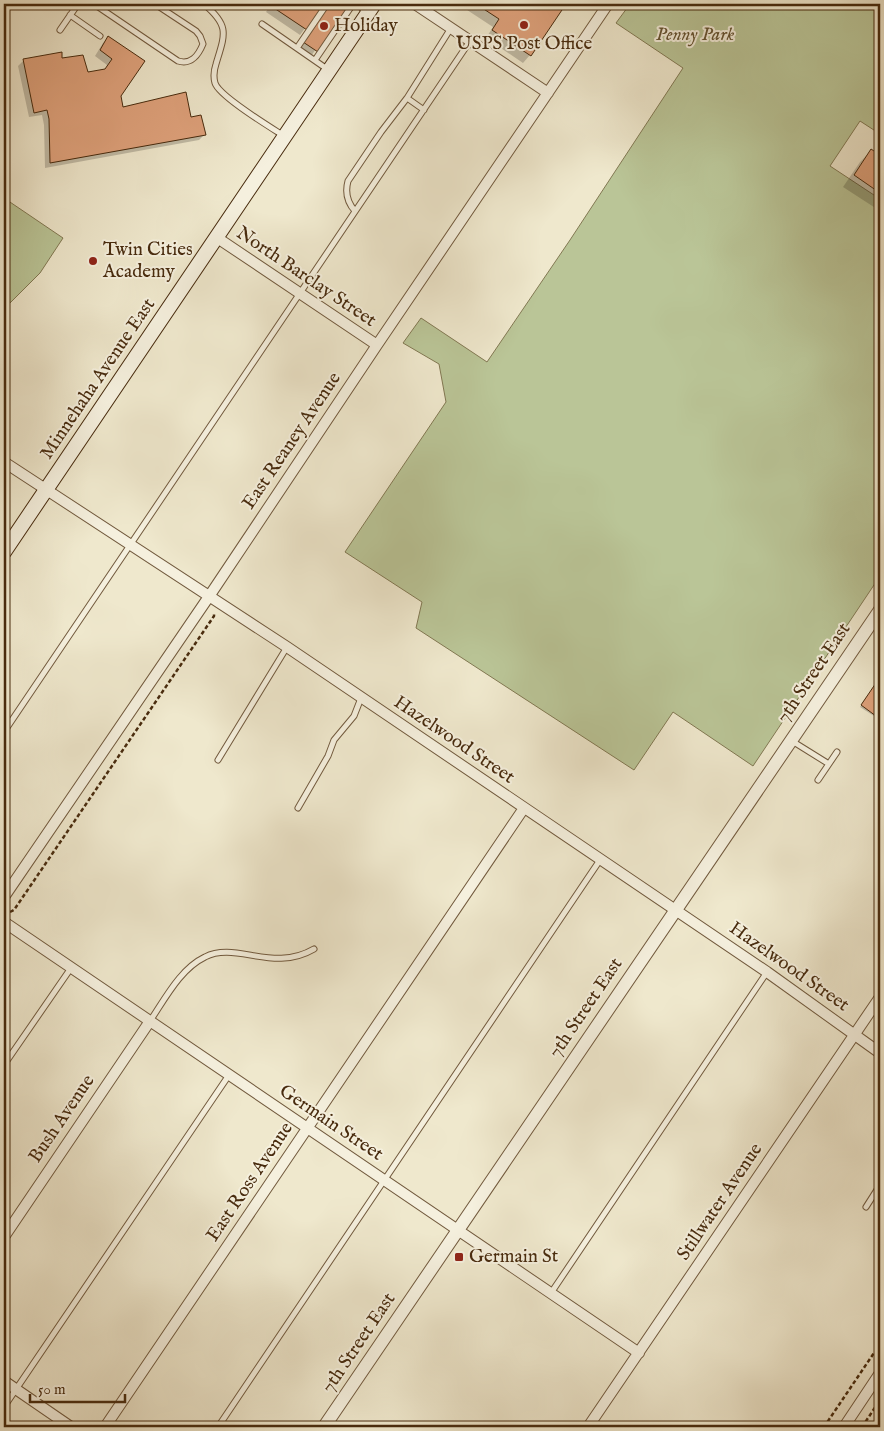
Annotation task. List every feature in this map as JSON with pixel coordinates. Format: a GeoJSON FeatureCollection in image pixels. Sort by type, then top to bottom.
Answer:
{"type":"FeatureCollection","features":[{"type":"Feature","properties":{"kind":"main road","name":"Minnehaha Avenue East"},"geometry":{"type":"LineString","coordinates":[[4,552],[371,8]]}},
{"type":"Feature","properties":{"kind":"street"},"geometry":{"type":"LineString","coordinates":[[415,4],[548,93]]}},
{"type":"Feature","properties":{"kind":"street","name":"East Reaney Avenue"},"geometry":{"type":"LineString","coordinates":[[4,897],[608,4]]}},
{"type":"Feature","properties":{"kind":"street","name":"North Barclay Street"},"geometry":{"type":"LineString","coordinates":[[216,238],[376,345]]}},
{"type":"Feature","properties":{"kind":"street","name":"Hazelwood Street"},"geometry":{"type":"LineString","coordinates":[[4,462],[130,546],[210,595],[767,972],[880,1053]]}},
{"type":"Feature","properties":{"kind":"street","name":"7th Street East"},"geometry":{"type":"LineString","coordinates":[[324,1427],[880,610]]}},
{"type":"Feature","properties":{"kind":"street","name":"East Ross Avenue"},"geometry":{"type":"LineString","coordinates":[[105,1427],[524,808]]}},
{"type":"Feature","properties":{"kind":"street","name":"Germain Street"},"geometry":{"type":"LineString","coordinates":[[4,922],[639,1353]]}},
{"type":"Feature","properties":{"kind":"street","name":"Stillwater Avenue"},"geometry":{"type":"LineString","coordinates":[[588,1427],[880,997]]}},
{"type":"Feature","properties":{"kind":"street","name":"Bush Avenue"},"geometry":{"type":"LineString","coordinates":[[4,1237],[150,1021]]}},
{"type":"Feature","properties":{"kind":"street"},"geometry":{"type":"LineString","coordinates":[[844,1427],[880,1373]]}},
{"type":"Feature","properties":{"kind":"street"},"geometry":{"type":"LineString","coordinates":[[4,1381],[71,1427]]}},
{"type":"Feature","properties":{"kind":"lane"},"geometry":{"type":"LineString","coordinates":[[60,30],[78,4]]}},
{"type":"Feature","properties":{"kind":"lane"},"geometry":{"type":"LineString","coordinates":[[94,4],[178,61],[185,63],[192,60],[200,53],[203,44],[200,36],[196,31],[155,4]]}},
{"type":"Feature","properties":{"kind":"lane"},"geometry":{"type":"LineString","coordinates":[[204,4],[217,15],[222,23],[224,37],[213,72],[215,84],[224,95],[284,136]]}},
{"type":"Feature","properties":{"kind":"lane"},"geometry":{"type":"LineString","coordinates":[[297,48],[327,4]]}},
{"type":"Feature","properties":{"kind":"lane"},"geometry":{"type":"LineString","coordinates":[[315,60],[354,4],[371,8]]}},
{"type":"Feature","properties":{"kind":"lane"},"geometry":{"type":"LineString","coordinates":[[70,15],[100,36]]}},
{"type":"Feature","properties":{"kind":"lane"},"geometry":{"type":"LineString","coordinates":[[262,24],[330,71]]}},
{"type":"Feature","properties":{"kind":"lane"},"geometry":{"type":"LineString","coordinates":[[355,211],[348,199],[346,189],[348,181],[407,98],[452,28]]}},
{"type":"Feature","properties":{"kind":"lane"},"geometry":{"type":"LineString","coordinates":[[4,732],[470,41]]}},
{"type":"Feature","properties":{"kind":"lane"},"geometry":{"type":"LineString","coordinates":[[407,98],[424,110]]}},
{"type":"Feature","properties":{"kind":"lane"},"geometry":{"type":"LineString","coordinates":[[218,760],[287,647]]}},
{"type":"Feature","properties":{"kind":"lane"},"geometry":{"type":"LineString","coordinates":[[298,808],[328,756],[334,740],[354,716],[361,698]]}},
{"type":"Feature","properties":{"kind":"lane"},"geometry":{"type":"LineString","coordinates":[[791,740],[829,764]]}},
{"type":"Feature","properties":{"kind":"lane"},"geometry":{"type":"LineString","coordinates":[[818,780],[837,752]]}},
{"type":"Feature","properties":{"kind":"lane"},"geometry":{"type":"LineString","coordinates":[[218,1427],[600,860]]}},
{"type":"Feature","properties":{"kind":"lane"},"geometry":{"type":"LineString","coordinates":[[150,1021],[184,974],[204,957],[214,953],[228,952],[282,959],[296,957],[314,949]]}},
{"type":"Feature","properties":{"kind":"lane"},"geometry":{"type":"LineString","coordinates":[[4,1065],[71,967]]}},
{"type":"Feature","properties":{"kind":"lane"},"geometry":{"type":"LineString","coordinates":[[551,1293],[767,972]]}},
{"type":"Feature","properties":{"kind":"lane"},"geometry":{"type":"LineString","coordinates":[[4,1407],[230,1075]]}},
{"type":"Feature","properties":{"kind":"lane"},"geometry":{"type":"LineString","coordinates":[[866,1206],[880,1185]]}},
{"type":"Feature","properties":{"kind":"path"},"geometry":{"type":"LineString","coordinates":[[10,912],[14,910],[214,616],[214,613]]}},
{"type":"Feature","properties":{"kind":"path"},"geometry":{"type":"LineString","coordinates":[[824,1427],[880,1344]]}},
{"type":"Feature","properties":{"kind":"path"},"geometry":{"type":"LineString","coordinates":[[862,1427],[880,1400]]}},
{"type":"Feature","properties":{"kind":"green space","name":"Penny Park"},"geometry":{"type":"Polygon","coordinates":[[[630,4],[880,4],[880,134],[860,121],[830,166],[880,199],[880,576],[753,766],[673,712],[634,770],[416,628],[422,602],[345,552],[446,402],[439,364],[403,343],[421,318],[487,362],[683,68],[616,23],[630,4]]]}},
{"type":"Feature","properties":{"kind":"green space"},"geometry":{"type":"Polygon","coordinates":[[[4,198],[63,238],[40,273],[10,303],[4,304],[4,198]]]}},
{"type":"Feature","properties":{"kind":"building","name":"Holiday"},"geometry":{"type":"Polygon","coordinates":[[[272,4],[323,5],[307,30],[271,6],[272,4]]]}},
{"type":"Feature","properties":{"kind":"building","name":"Holiday"},"geometry":{"type":"Polygon","coordinates":[[[329,4],[336,4],[346,10],[318,52],[303,42],[329,4]]]}},
{"type":"Feature","properties":{"kind":"building","name":"USPS Post Office"},"geometry":{"type":"Polygon","coordinates":[[[476,4],[566,4],[531,56],[492,30],[499,19],[476,4]]]}},
{"type":"Feature","properties":{"kind":"building"},"geometry":{"type":"Polygon","coordinates":[[[108,36],[145,61],[121,96],[123,107],[186,92],[191,117],[201,115],[206,135],[50,163],[47,110],[34,113],[23,59],[62,52],[62,58],[83,55],[88,72],[105,69],[112,59],[100,50],[108,36]]]}},
{"type":"Feature","properties":{"kind":"building"},"geometry":{"type":"Polygon","coordinates":[[[871,149],[880,155],[880,193],[854,175],[871,149]]]}},
{"type":"Feature","properties":{"kind":"building"},"geometry":{"type":"Polygon","coordinates":[[[880,677],[880,719],[861,705],[880,677]]]}},
{"type":"Feature","properties":{"kind":"place","name":"USPS Post Office"},"geometry":{"type":"Point","coordinates":[524,25]}},
{"type":"Feature","properties":{"kind":"place","name":"Holiday"},"geometry":{"type":"Point","coordinates":[324,26]}},
{"type":"Feature","properties":{"kind":"place","name":"Twin Cities Academy"},"geometry":{"type":"Point","coordinates":[93,261]}},
{"type":"Feature","properties":{"kind":"place","name":"Germain St"},"geometry":{"type":"Point","coordinates":[459,1257]}}]}
